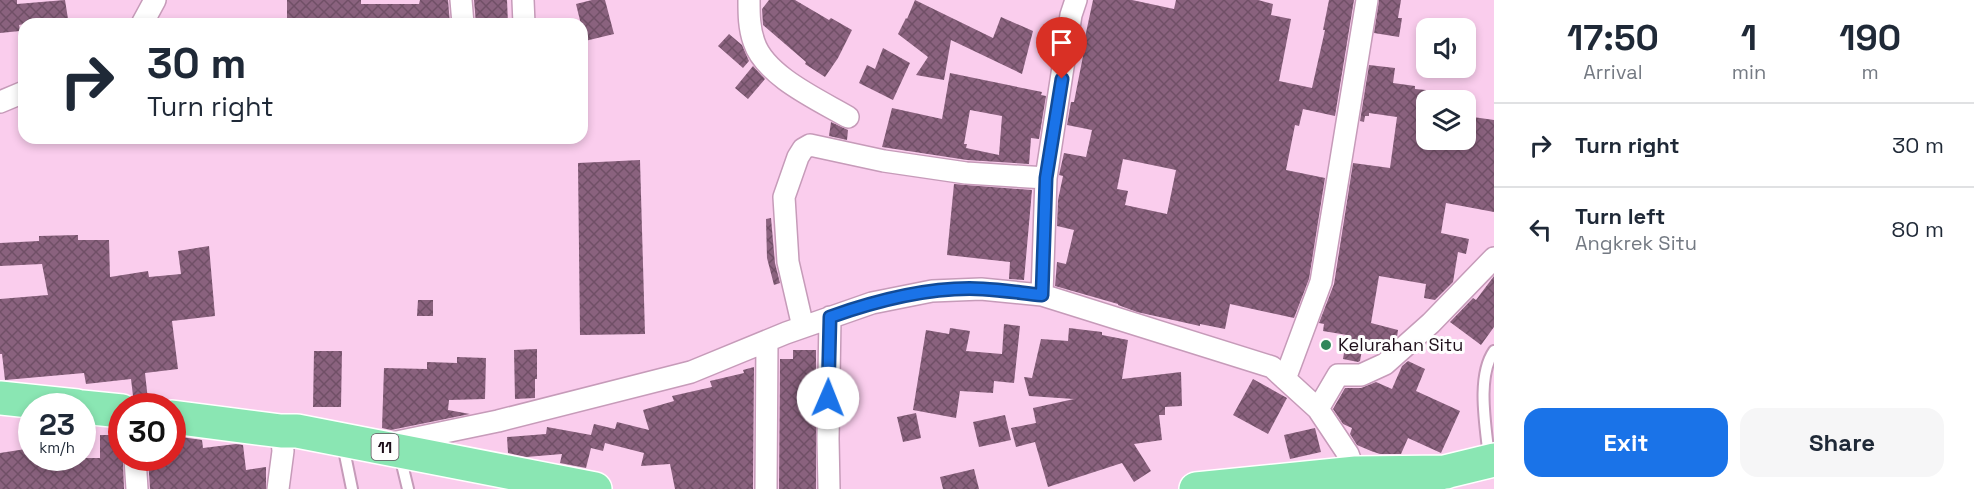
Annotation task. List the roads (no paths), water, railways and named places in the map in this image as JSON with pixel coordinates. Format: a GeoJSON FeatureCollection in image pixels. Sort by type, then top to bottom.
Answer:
{"type":"FeatureCollection","features":[{"type":"Feature","properties":{"kind":"highway"},"geometry":{"type":"LineString","coordinates":[[0,398],[18,400]]}},
{"type":"Feature","properties":{"kind":"highway","name":"11"},"geometry":{"type":"LineString","coordinates":[[186,419],[297,431],[595,489]]}},
{"type":"Feature","properties":{"kind":"highway"},"geometry":{"type":"LineString","coordinates":[[1196,489],[1365,484],[1446,472],[1492,462]]}},
{"type":"Feature","properties":{"kind":"street"},"geometry":{"type":"LineString","coordinates":[[145,18],[155,0]]}},
{"type":"Feature","properties":{"kind":"street"},"geometry":{"type":"LineString","coordinates":[[460,0],[462,18]]}},
{"type":"Feature","properties":{"kind":"street"},"geometry":{"type":"LineString","coordinates":[[523,0],[524,18]]}},
{"type":"Feature","properties":{"kind":"street"},"geometry":{"type":"LineString","coordinates":[[748,0],[754,44],[765,61],[786,80],[848,117]]}},
{"type":"Feature","properties":{"kind":"street"},"geometry":{"type":"LineString","coordinates":[[1042,295],[1046,178],[1071,15],[1076,0]]}},
{"type":"Feature","properties":{"kind":"street"},"geometry":{"type":"LineString","coordinates":[[1285,379],[1321,282],[1367,0]]}},
{"type":"Feature","properties":{"kind":"street"},"geometry":{"type":"LineString","coordinates":[[0,102],[18,94]]}},
{"type":"Feature","properties":{"kind":"street"},"geometry":{"type":"LineString","coordinates":[[803,327],[788,262],[784,197],[803,149],[810,145],[884,161],[966,173],[1046,178]]}},
{"type":"Feature","properties":{"kind":"street"},"geometry":{"type":"LineString","coordinates":[[1318,409],[1338,375],[1361,375],[1385,364],[1431,323],[1494,258]]}},
{"type":"Feature","properties":{"kind":"street"},"geometry":{"type":"LineString","coordinates":[[388,448],[691,372],[803,327],[872,303],[932,291],[981,289],[1042,295],[1272,367],[1318,409],[1365,484]]}},
{"type":"Feature","properties":{"kind":"street"},"geometry":{"type":"LineString","coordinates":[[829,489],[830,317]]}},
{"type":"Feature","properties":{"kind":"street"},"geometry":{"type":"LineString","coordinates":[[766,489],[767,341]]}},
{"type":"Feature","properties":{"kind":"street"},"geometry":{"type":"LineString","coordinates":[[278,489],[283,451],[281,431]]}},
{"type":"Feature","properties":{"kind":"street"},"geometry":{"type":"LineString","coordinates":[[136,471],[137,489]]}},
{"type":"Feature","properties":{"kind":"lane"},"geometry":{"type":"LineString","coordinates":[[1492,462],[1484,411],[1484,379],[1494,351]]}},
{"type":"Feature","properties":{"kind":"lane"},"geometry":{"type":"LineString","coordinates":[[342,440],[352,489]]}},
{"type":"Feature","properties":{"kind":"lane"},"geometry":{"type":"LineString","coordinates":[[388,448],[408,489]]}},
{"type":"Feature","properties":{"kind":"place","name":"Kelurahan Situ"},"geometry":{"type":"Point","coordinates":[1326,345]}}]}
